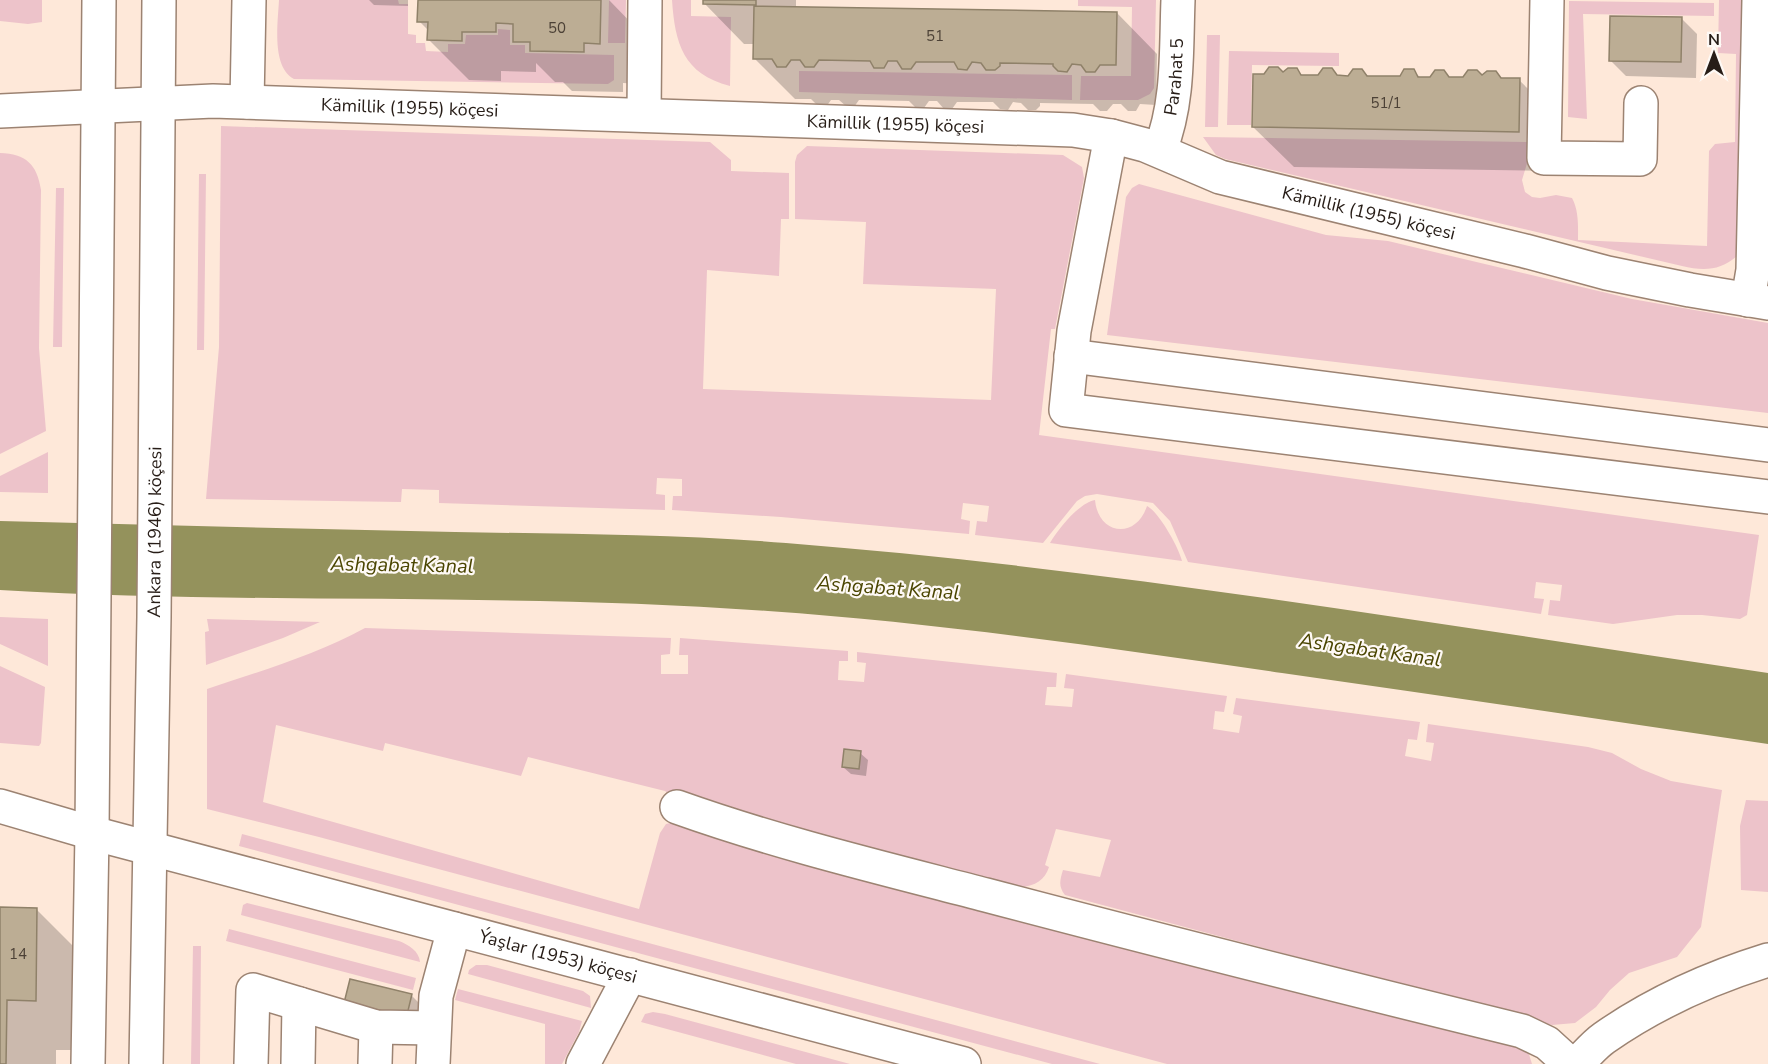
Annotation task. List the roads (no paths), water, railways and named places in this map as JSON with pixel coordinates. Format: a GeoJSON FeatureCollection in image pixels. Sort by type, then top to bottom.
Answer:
{"type":"FeatureCollection","features":[{"type":"Feature","properties":{"kind":"street"},"geometry":{"type":"LineString","coordinates":[[88,1064],[96,482],[99,0]]}},
{"type":"Feature","properties":{"kind":"street","name":"Ankara (1946) köçesi"},"geometry":{"type":"LineString","coordinates":[[146,1064],[154,617],[159,0]]}},
{"type":"Feature","properties":{"kind":"street"},"geometry":{"type":"LineString","coordinates":[[247,102],[249,0]]}},
{"type":"Feature","properties":{"kind":"street"},"geometry":{"type":"LineString","coordinates":[[644,115],[645,0]]}},
{"type":"Feature","properties":{"kind":"street","name":"Parahat 5"},"geometry":{"type":"LineString","coordinates":[[1160,150],[1173,100],[1178,0]]}},
{"type":"Feature","properties":{"kind":"street"},"geometry":{"type":"LineString","coordinates":[[1546,0],[1544,158],[1640,159],[1641,103]]}},
{"type":"Feature","properties":{"kind":"street"},"geometry":{"type":"LineString","coordinates":[[1758,302],[1753,270],[1762,133],[1759,0]]}},
{"type":"Feature","properties":{"kind":"street","name":"Kämillik (1955) köçesi"},"geometry":{"type":"LineString","coordinates":[[0,111],[213,101],[1073,130],[1111,136],[1160,150],[1220,177],[1526,251],[1607,273],[1758,302]]}},
{"type":"Feature","properties":{"kind":"street"},"geometry":{"type":"LineString","coordinates":[[1111,136],[1074,331],[1066,410],[1768,497]]}},
{"type":"Feature","properties":{"kind":"street"},"geometry":{"type":"LineString","coordinates":[[1071,356],[1768,445]]}},
{"type":"Feature","properties":{"kind":"street"},"geometry":{"type":"LineString","coordinates":[[0,806],[92,833]]}},
{"type":"Feature","properties":{"kind":"street"},"geometry":{"type":"LineString","coordinates":[[677,807],[734,827],[820,851],[1081,920],[1522,1031],[1547,1043],[1570,1064]]}},
{"type":"Feature","properties":{"kind":"street","name":"Ýaşlar (1953) köçesi"},"geometry":{"type":"LineString","coordinates":[[92,833],[964,1064]]}},
{"type":"Feature","properties":{"kind":"street"},"geometry":{"type":"LineString","coordinates":[[433,1064],[436,996],[454,929]]}},
{"type":"Feature","properties":{"kind":"street"},"geometry":{"type":"LineString","coordinates":[[1577,1064],[1602,1039],[1673,997],[1728,972],[1768,960]]}},
{"type":"Feature","properties":{"kind":"street"},"geometry":{"type":"LineString","coordinates":[[583,1064],[630,975]]}},
{"type":"Feature","properties":{"kind":"street"},"geometry":{"type":"LineString","coordinates":[[251,1064],[252,990],[376,1027],[434,1028]]}},
{"type":"Feature","properties":{"kind":"street"},"geometry":{"type":"LineString","coordinates":[[298,1064],[299,1004]]}},
{"type":"Feature","properties":{"kind":"street"},"geometry":{"type":"LineString","coordinates":[[375,1064],[376,1027]]}},
{"type":"Feature","properties":{"kind":"water","name":"Ashgabat Kanal"},"geometry":{"type":"Polygon","coordinates":[[[0,521],[703,538],[909,554],[1155,583],[1768,673],[1768,744],[1090,646],[961,629],[832,616],[672,605],[576,602],[192,597],[0,590],[0,521]]]}}]}
